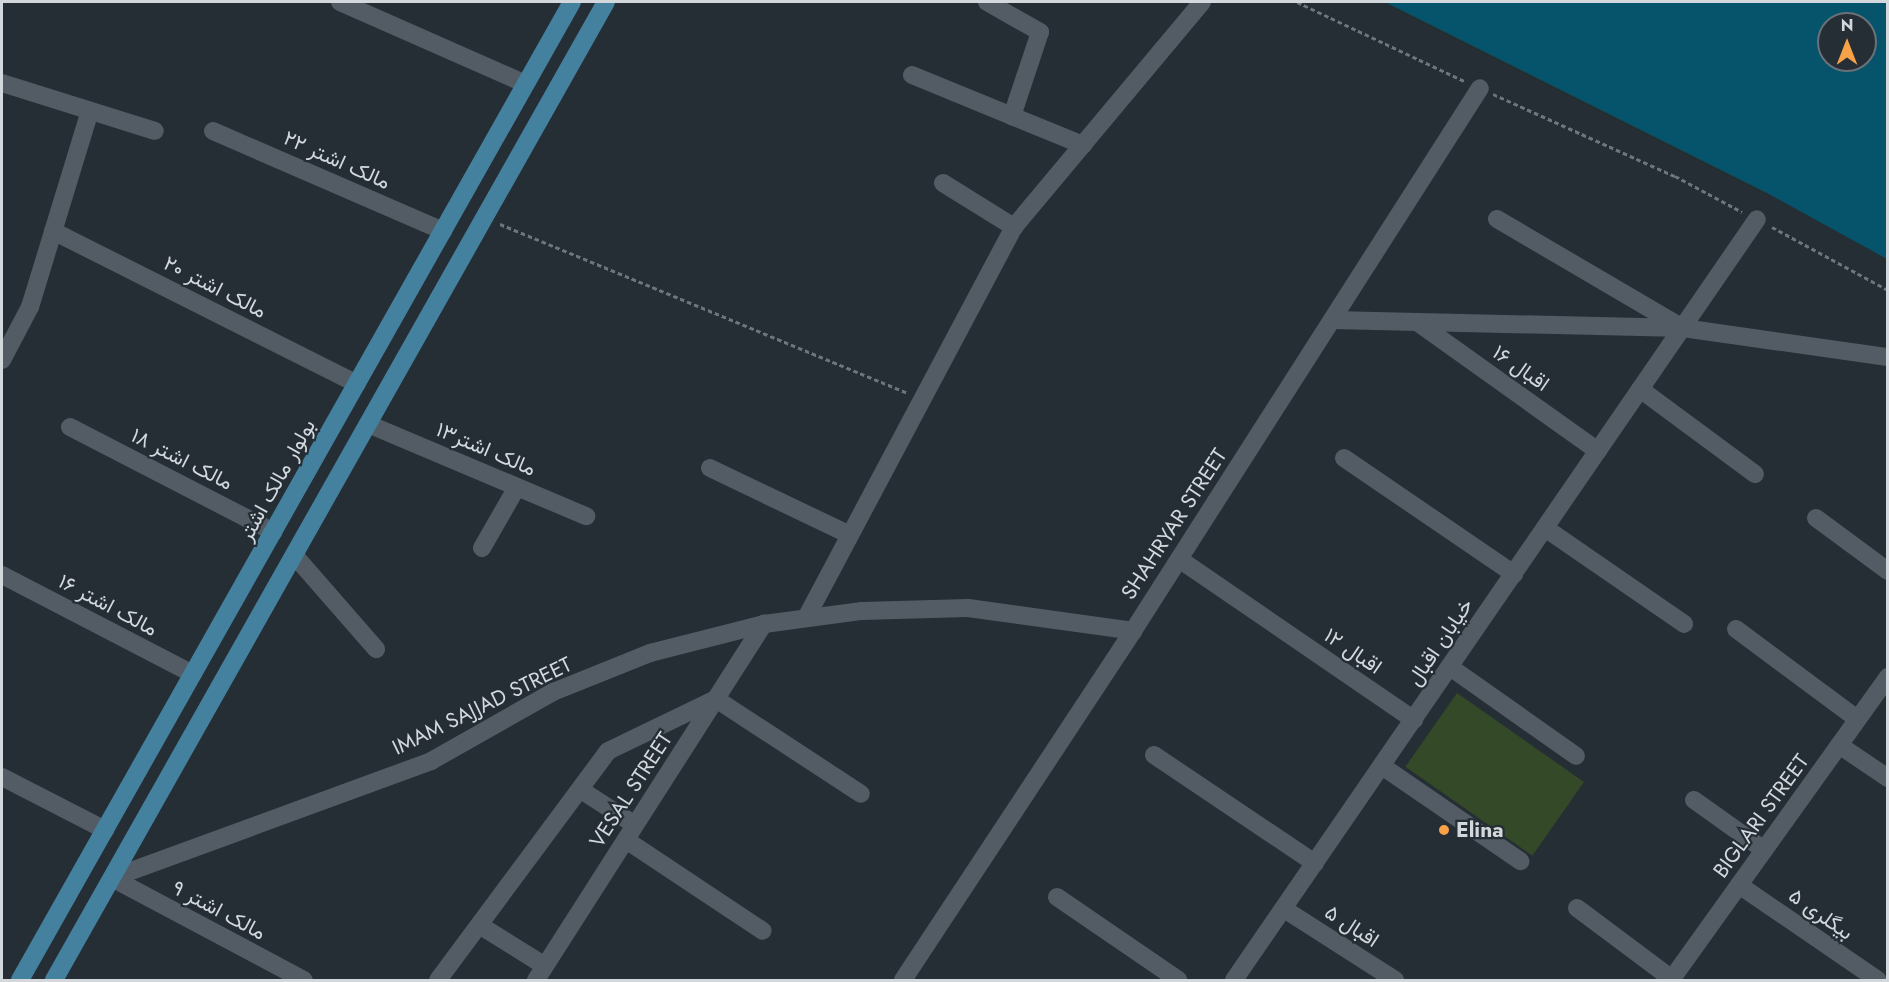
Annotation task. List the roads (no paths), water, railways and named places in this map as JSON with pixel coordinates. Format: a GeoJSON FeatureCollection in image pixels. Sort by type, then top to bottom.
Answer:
{"type":"FeatureCollection","features":[{"type":"Feature","properties":{"kind":"main road","name":"بولوار مالک اشتر"},"geometry":{"type":"LineString","coordinates":[[20,981],[572,2]]}},
{"type":"Feature","properties":{"kind":"main road"},"geometry":{"type":"LineString","coordinates":[[54,981],[606,2]]}},
{"type":"Feature","properties":{"kind":"main road"},"geometry":{"type":"LineString","coordinates":[[400,308],[426,322]]}},
{"type":"Feature","properties":{"kind":"main road"},"geometry":{"type":"LineString","coordinates":[[142,765],[168,779]]}},
{"type":"Feature","properties":{"kind":"street"},"geometry":{"type":"LineString","coordinates":[[340,2],[526,84]]}},
{"type":"Feature","properties":{"kind":"street"},"geometry":{"type":"LineString","coordinates":[[987,2],[1040,32],[1012,116]]}},
{"type":"Feature","properties":{"kind":"street"},"geometry":{"type":"LineString","coordinates":[[806,618],[1014,227],[1202,2]]}},
{"type":"Feature","properties":{"kind":"street"},"geometry":{"type":"LineString","coordinates":[[912,75],[1083,145]]}},
{"type":"Feature","properties":{"kind":"street"},"geometry":{"type":"LineString","coordinates":[[2,83],[155,131]]}},
{"type":"Feature","properties":{"kind":"street","name":"SHAHRYAR STREET"},"geometry":{"type":"LineString","coordinates":[[903,981],[1133,631],[1479,88]]}},
{"type":"Feature","properties":{"kind":"street"},"geometry":{"type":"LineString","coordinates":[[4,351],[30,307],[90,111]]}},
{"type":"Feature","properties":{"kind":"street","name":"مالک اشتر ۲۲"},"geometry":{"type":"LineString","coordinates":[[213,131],[443,231]]}},
{"type":"Feature","properties":{"kind":"street"},"geometry":{"type":"LineString","coordinates":[[943,183],[1014,227]]}},
{"type":"Feature","properties":{"kind":"street"},"geometry":{"type":"LineString","coordinates":[[1497,219],[1683,328]]}},
{"type":"Feature","properties":{"kind":"street","name":"خیابان اقبال"},"geometry":{"type":"LineString","coordinates":[[1234,981],[1757,219]]}},
{"type":"Feature","properties":{"kind":"street","name":"مالک اشتر ۲۰"},"geometry":{"type":"LineString","coordinates":[[53,231],[357,384]]}},
{"type":"Feature","properties":{"kind":"street"},"geometry":{"type":"LineString","coordinates":[[1332,320],[1683,328],[1887,357]]}},
{"type":"Feature","properties":{"kind":"street","name":"اقبال ۱۶"},"geometry":{"type":"LineString","coordinates":[[1417,322],[1598,451]]}},
{"type":"Feature","properties":{"kind":"street"},"geometry":{"type":"LineString","coordinates":[[1640,389],[1755,474]]}},
{"type":"Feature","properties":{"kind":"street","name":"مالک اشتر۱۳"},"geometry":{"type":"LineString","coordinates":[[368,424],[586,516]]}},
{"type":"Feature","properties":{"kind":"street","name":"مالک اشتر ۱۸"},"geometry":{"type":"LineString","coordinates":[[70,427],[273,532]]}},
{"type":"Feature","properties":{"kind":"street"},"geometry":{"type":"LineString","coordinates":[[1344,458],[1514,574]]}},
{"type":"Feature","properties":{"kind":"street"},"geometry":{"type":"LineString","coordinates":[[710,468],[850,535]]}},
{"type":"Feature","properties":{"kind":"street"},"geometry":{"type":"LineString","coordinates":[[483,548],[517,487]]}},
{"type":"Feature","properties":{"kind":"street"},"geometry":{"type":"LineString","coordinates":[[1816,518],[1887,571]]}},
{"type":"Feature","properties":{"kind":"street"},"geometry":{"type":"LineString","coordinates":[[1545,528],[1684,624]]}},
{"type":"Feature","properties":{"kind":"street"},"geometry":{"type":"LineString","coordinates":[[294,555],[376,649]]}},
{"type":"Feature","properties":{"kind":"street","name":"اقبال ۱۲"},"geometry":{"type":"LineString","coordinates":[[1179,559],[1414,720]]}},
{"type":"Feature","properties":{"kind":"street","name":"مالک اشتر ۱۶"},"geometry":{"type":"LineString","coordinates":[[2,575],[193,674]]}},
{"type":"Feature","properties":{"kind":"street","name":"IMAM SAJJAD STREET"},"geometry":{"type":"LineString","coordinates":[[112,878],[431,761],[553,692],[650,653],[764,624],[862,610],[968,608],[1133,631]]}},
{"type":"Feature","properties":{"kind":"street","name":"VESAL STREET"},"geometry":{"type":"LineString","coordinates":[[539,977],[764,624]]}},
{"type":"Feature","properties":{"kind":"street"},"geometry":{"type":"LineString","coordinates":[[1736,629],[1857,719]]}},
{"type":"Feature","properties":{"kind":"street"},"geometry":{"type":"LineString","coordinates":[[1450,667],[1576,756]]}},
{"type":"Feature","properties":{"kind":"street","name":"BIGLARI STREET"},"geometry":{"type":"LineString","coordinates":[[1671,980],[1857,719],[1885,685]]}},
{"type":"Feature","properties":{"kind":"street"},"geometry":{"type":"LineString","coordinates":[[438,981],[481,926],[608,751],[716,699],[861,794]]}},
{"type":"Feature","properties":{"kind":"street"},"geometry":{"type":"LineString","coordinates":[[1839,745],[1887,778]]}},
{"type":"Feature","properties":{"kind":"street"},"geometry":{"type":"LineString","coordinates":[[1154,755],[1315,863]]}},
{"type":"Feature","properties":{"kind":"street"},"geometry":{"type":"LineString","coordinates":[[1382,766],[1520,861]]}},
{"type":"Feature","properties":{"kind":"street"},"geometry":{"type":"LineString","coordinates":[[2,777],[105,830]]}},
{"type":"Feature","properties":{"kind":"street"},"geometry":{"type":"LineString","coordinates":[[581,790],[631,833],[763,931]]}},
{"type":"Feature","properties":{"kind":"street"},"geometry":{"type":"LineString","coordinates":[[1694,800],[1764,850]]}},
{"type":"Feature","properties":{"kind":"street","name":"مالک اشتر ۹"},"geometry":{"type":"LineString","coordinates":[[112,878],[304,981]]}},
{"type":"Feature","properties":{"kind":"street","name":"بیگلری ۵"},"geometry":{"type":"LineString","coordinates":[[1739,885],[1878,981]]}},
{"type":"Feature","properties":{"kind":"street"},"geometry":{"type":"LineString","coordinates":[[1058,897],[1178,981]]}},
{"type":"Feature","properties":{"kind":"street"},"geometry":{"type":"LineString","coordinates":[[1577,908],[1671,980]]}},
{"type":"Feature","properties":{"kind":"street","name":"اقبال ۵"},"geometry":{"type":"LineString","coordinates":[[1284,909],[1395,981]]}},
{"type":"Feature","properties":{"kind":"street"},"geometry":{"type":"LineString","coordinates":[[481,926],[539,977]]}},
{"type":"Feature","properties":{"kind":"water"},"geometry":{"type":"Polygon","coordinates":[[[1385,2],[1887,2],[1887,259],[1767,193],[1385,2]]]}},
{"type":"Feature","properties":{"kind":"place","name":"Elina"},"geometry":{"type":"Point","coordinates":[1444,830]}}]}
